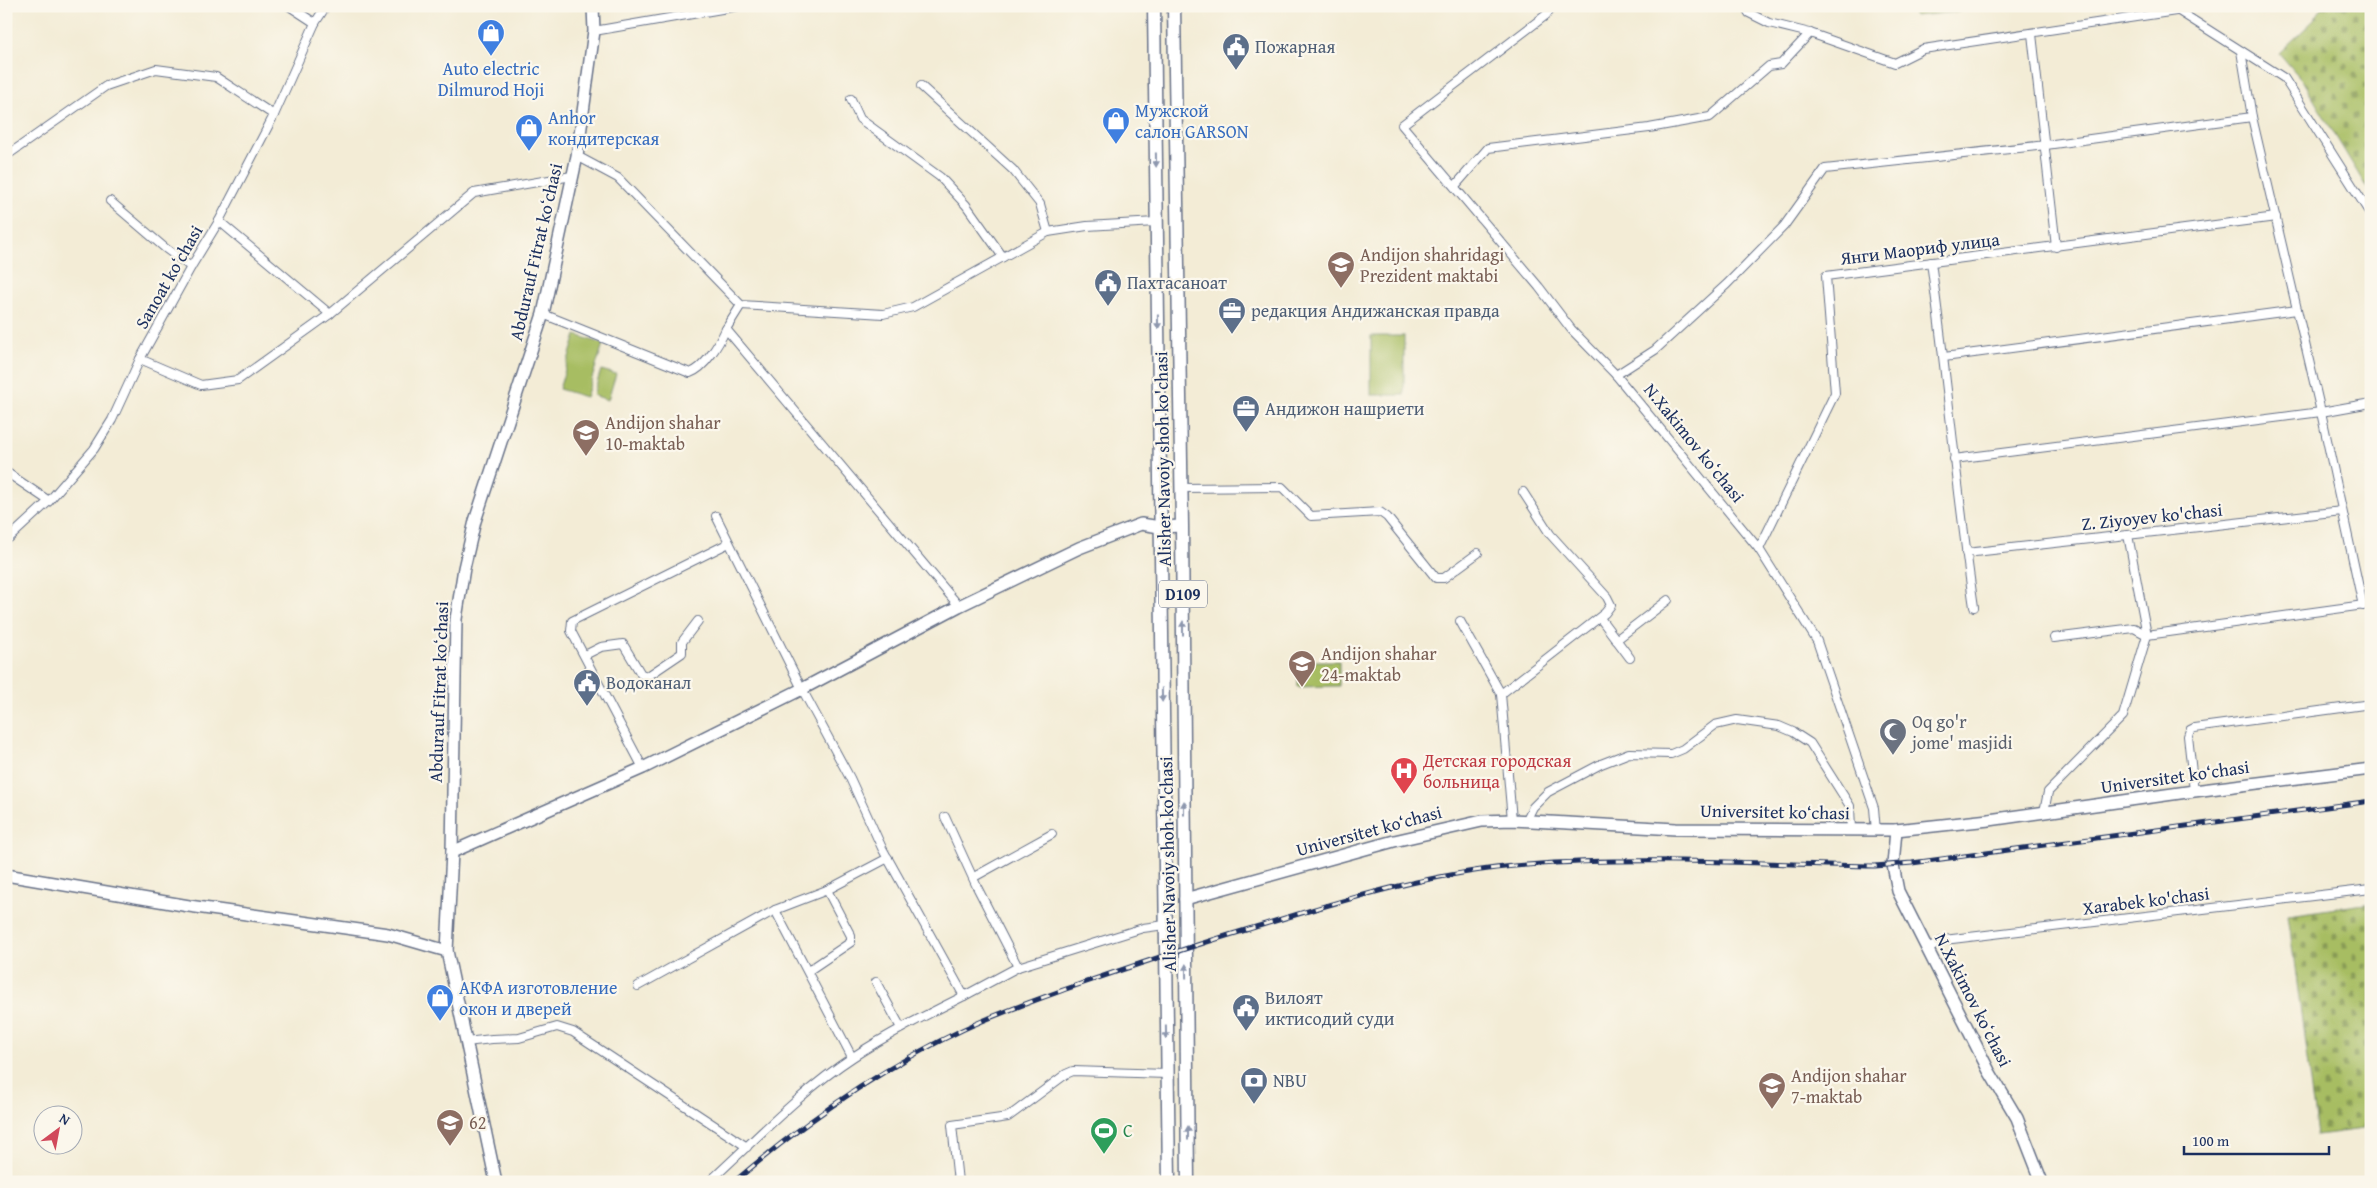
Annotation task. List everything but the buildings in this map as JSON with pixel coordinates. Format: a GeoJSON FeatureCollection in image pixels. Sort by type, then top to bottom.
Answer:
{"type":"FeatureCollection","features":[{"type":"Feature","properties":{"kind":"main road","name":"Abdurauf Fitrat koʻchasi"},"geometry":{"type":"LineString","coordinates":[[496,1182],[447,951],[452,852],[456,618],[475,521],[543,314],[577,156],[594,31],[593,6]]}},
{"type":"Feature","properties":{"kind":"main road","name":"Alisher Navoiy shoh ko'chasi"},"geometry":{"type":"LineString","coordinates":[[1154,6],[1168,1182]]}},
{"type":"Feature","properties":{"kind":"main road","name":"Alisher Navoiy shoh ko'chasi"},"geometry":{"type":"LineString","coordinates":[[1174,6],[1182,526],[1188,1182]]}},
{"type":"Feature","properties":{"kind":"main road"},"geometry":{"type":"LineString","coordinates":[[1155,54],[1176,54]]}},
{"type":"Feature","properties":{"kind":"main road"},"geometry":{"type":"LineString","coordinates":[[1155,85],[1176,85]]}},
{"type":"Feature","properties":{"kind":"main road"},"geometry":{"type":"LineString","coordinates":[[1158,297],[1178,296]]}},
{"type":"Feature","properties":{"kind":"main road"},"geometry":{"type":"LineString","coordinates":[[452,852],[643,768],[802,689],[959,606],[1079,548],[1141,524],[1160,527],[1182,526]]}},
{"type":"Feature","properties":{"kind":"main road"},"geometry":{"type":"LineString","coordinates":[[1162,661],[1183,661]]}},
{"type":"Feature","properties":{"kind":"main road","name":"Universitet kо‘chasi"},"geometry":{"type":"LineString","coordinates":[[1185,899],[1394,841],[1482,821],[1512,820],[1676,829],[1896,830],[2371,770]]}},
{"type":"Feature","properties":{"kind":"main road","name":"N.Xakimov koʻchasi"},"geometry":{"type":"LineString","coordinates":[[1896,830],[1893,865],[1898,891],[1989,1071],[2017,1118],[2042,1182]]}},
{"type":"Feature","properties":{"kind":"main road"},"geometry":{"type":"LineString","coordinates":[[6,874],[189,906],[388,934],[447,951]]}},
{"type":"Feature","properties":{"kind":"street"},"geometry":{"type":"LineString","coordinates":[[289,6],[315,23]]}},
{"type":"Feature","properties":{"kind":"street","name":"Sanoat koʻchasi"},"geometry":{"type":"LineString","coordinates":[[7,540],[49,501],[94,449],[112,420],[140,359],[219,221],[274,114],[315,23],[326,6]]}},
{"type":"Feature","properties":{"kind":"street"},"geometry":{"type":"LineString","coordinates":[[594,31],[738,6]]}},
{"type":"Feature","properties":{"kind":"street","name":"N.Xakimov koʻchasi"},"geometry":{"type":"LineString","coordinates":[[1552,6],[1546,15],[1402,125],[1539,287],[1570,329],[1616,376],[1759,549],[1817,641],[1874,808],[1876,831]]}},
{"type":"Feature","properties":{"kind":"street"},"geometry":{"type":"LineString","coordinates":[[1745,6],[1749,13],[1769,23],[1810,33],[1895,63],[1924,49],[2032,34],[2185,6]]}},
{"type":"Feature","properties":{"kind":"street"},"geometry":{"type":"LineString","coordinates":[[2175,8],[2274,70],[2289,83],[2371,215]]}},
{"type":"Feature","properties":{"kind":"street"},"geometry":{"type":"LineString","coordinates":[[1455,186],[1488,148],[1649,128],[1710,117],[1768,66],[1781,64],[1810,33]]}},
{"type":"Feature","properties":{"kind":"street"},"geometry":{"type":"LineString","coordinates":[[2032,34],[2056,248]]}},
{"type":"Feature","properties":{"kind":"street"},"geometry":{"type":"LineString","coordinates":[[2054,638],[2134,628],[2147,635],[2367,605],[2342,512],[2321,412],[2252,117],[2241,51]]}},
{"type":"Feature","properties":{"kind":"street"},"geometry":{"type":"LineString","coordinates":[[6,156],[106,86],[156,69],[216,77],[274,114]]}},
{"type":"Feature","properties":{"kind":"street"},"geometry":{"type":"LineString","coordinates":[[921,86],[1013,170],[1040,204],[1048,232]]}},
{"type":"Feature","properties":{"kind":"street"},"geometry":{"type":"LineString","coordinates":[[851,99],[860,120],[940,177],[966,205],[1004,257]]}},
{"type":"Feature","properties":{"kind":"street"},"geometry":{"type":"LineString","coordinates":[[1616,376],[1655,350],[1727,284],[1784,226],[1825,169],[2046,146],[2252,117]]}},
{"type":"Feature","properties":{"kind":"street"},"geometry":{"type":"LineString","coordinates":[[577,156],[618,178],[742,305],[884,314],[913,307],[1048,232],[1088,226],[1156,222]]}},
{"type":"Feature","properties":{"kind":"street"},"geometry":{"type":"LineString","coordinates":[[140,359],[201,384],[238,380],[330,314],[474,193],[572,176]]}},
{"type":"Feature","properties":{"kind":"street"},"geometry":{"type":"LineString","coordinates":[[110,201],[165,248],[191,267]]}},
{"type":"Feature","properties":{"kind":"street","name":"Янги Маориф улица"},"geometry":{"type":"LineString","coordinates":[[1759,549],[1836,393],[1826,276],[2056,248],[2276,217]]}},
{"type":"Feature","properties":{"kind":"street"},"geometry":{"type":"LineString","coordinates":[[219,221],[330,314]]}},
{"type":"Feature","properties":{"kind":"street"},"geometry":{"type":"LineString","coordinates":[[1931,262],[1944,357],[1954,459],[1974,607]]}},
{"type":"Feature","properties":{"kind":"street"},"geometry":{"type":"LineString","coordinates":[[543,314],[690,373],[697,371],[722,339],[726,329],[742,305]]}},
{"type":"Feature","properties":{"kind":"street"},"geometry":{"type":"LineString","coordinates":[[1944,357],[2297,310]]}},
{"type":"Feature","properties":{"kind":"street"},"geometry":{"type":"LineString","coordinates":[[726,329],[959,606]]}},
{"type":"Feature","properties":{"kind":"street"},"geometry":{"type":"LineString","coordinates":[[1954,459],[2321,412],[2371,403]]}},
{"type":"Feature","properties":{"kind":"street"},"geometry":{"type":"LineString","coordinates":[[6,472],[49,501]]}},
{"type":"Feature","properties":{"kind":"street"},"geometry":{"type":"LineString","coordinates":[[1181,488],[1282,487],[1311,516],[1380,512],[1387,516],[1436,578],[1440,580],[1478,553]]}},
{"type":"Feature","properties":{"kind":"street"},"geometry":{"type":"LineString","coordinates":[[1501,694],[1600,618],[1611,605],[1607,597],[1550,534],[1523,492]]}},
{"type":"Feature","properties":{"kind":"street","name":"Z. Ziyoyev ko'chasi"},"geometry":{"type":"LineString","coordinates":[[1966,553],[2342,512]]}},
{"type":"Feature","properties":{"kind":"street"},"geometry":{"type":"LineString","coordinates":[[716,516],[802,689],[850,778],[888,858],[964,996]]}},
{"type":"Feature","properties":{"kind":"street"},"geometry":{"type":"LineString","coordinates":[[2044,812],[2048,792],[2123,716],[2147,635],[2128,535]]}},
{"type":"Feature","properties":{"kind":"street"},"geometry":{"type":"LineString","coordinates":[[643,768],[572,631],[572,621],[729,543]]}},
{"type":"Feature","properties":{"kind":"street"},"geometry":{"type":"LineString","coordinates":[[1616,640],[1668,600]]}},
{"type":"Feature","properties":{"kind":"street"},"geometry":{"type":"LineString","coordinates":[[1600,618],[1630,658]]}},
{"type":"Feature","properties":{"kind":"street"},"geometry":{"type":"LineString","coordinates":[[585,655],[601,647],[623,644],[641,674],[648,676],[682,653],[682,642],[698,621]]}},
{"type":"Feature","properties":{"kind":"street"},"geometry":{"type":"LineString","coordinates":[[1460,621],[1501,694],[1512,820]]}},
{"type":"Feature","properties":{"kind":"street"},"geometry":{"type":"LineString","coordinates":[[2194,791],[2188,736],[2190,730],[2194,728],[2371,704]]}},
{"type":"Feature","properties":{"kind":"street"},"geometry":{"type":"LineString","coordinates":[[1526,821],[1533,807],[1548,792],[1602,764],[1629,753],[1671,754],[1683,748],[1715,725],[1736,720],[1788,729],[1810,743],[1850,806],[1851,831]]}},
{"type":"Feature","properties":{"kind":"street"},"geometry":{"type":"LineString","coordinates":[[945,817],[977,887],[1018,967]]}},
{"type":"Feature","properties":{"kind":"street"},"geometry":{"type":"LineString","coordinates":[[974,877],[1052,834]]}},
{"type":"Feature","properties":{"kind":"street"},"geometry":{"type":"LineString","coordinates":[[638,986],[775,910],[827,890],[888,858]]}},
{"type":"Feature","properties":{"kind":"street","name":"Xarabek ko'chasi"},"geometry":{"type":"LineString","coordinates":[[1927,950],[1944,940],[2371,889]]}},
{"type":"Feature","properties":{"kind":"street"},"geometry":{"type":"LineString","coordinates":[[808,971],[851,942],[851,936],[827,890]]}},
{"type":"Feature","properties":{"kind":"street"},"geometry":{"type":"LineString","coordinates":[[775,910],[852,1057]]}},
{"type":"Feature","properties":{"kind":"street"},"geometry":{"type":"LineString","coordinates":[[709,1182],[794,1103],[852,1057],[901,1028],[1018,967],[1143,928],[1165,925]]}},
{"type":"Feature","properties":{"kind":"street"},"geometry":{"type":"LineString","coordinates":[[876,982],[901,1028]]}},
{"type":"Feature","properties":{"kind":"street"},"geometry":{"type":"LineString","coordinates":[[466,1042],[492,1038],[519,1038],[557,1027],[573,1032],[747,1147]]}},
{"type":"Feature","properties":{"kind":"street"},"geometry":{"type":"LineString","coordinates":[[958,1182],[952,1124],[1008,1117],[1066,1074],[1073,1071],[1167,1074]]}},
{"type":"Feature","properties":{"kind":"green space"},"geometry":{"type":"Polygon","coordinates":[[[1913,6],[1959,6],[1959,12],[1914,16],[1913,6]]]}},
{"type":"Feature","properties":{"kind":"green space"},"geometry":{"type":"Polygon","coordinates":[[[2323,6],[2371,6],[2371,195],[2302,80],[2279,53],[2314,20],[2323,6]]]}},
{"type":"Feature","properties":{"kind":"green space"},"geometry":{"type":"Polygon","coordinates":[[[576,335],[603,344],[586,397],[559,389],[576,335]]]}},
{"type":"Feature","properties":{"kind":"green space"},"geometry":{"type":"Polygon","coordinates":[[[1371,336],[1404,336],[1404,395],[1371,395],[1371,336]]]}},
{"type":"Feature","properties":{"kind":"green space"},"geometry":{"type":"Polygon","coordinates":[[[601,370],[616,374],[608,400],[593,395],[601,370]]]}},
{"type":"Feature","properties":{"kind":"green space"},"geometry":{"type":"Polygon","coordinates":[[[1298,661],[1339,661],[1339,686],[1298,687],[1298,661]]]}},
{"type":"Feature","properties":{"kind":"green space"},"geometry":{"type":"Polygon","coordinates":[[[2371,903],[2371,1128],[2317,1135],[2288,915],[2371,903]]]}},
{"type":"Feature","properties":{"kind":"railway"},"geometry":{"type":"LineString","coordinates":[[734,1182],[787,1139],[843,1098],[901,1062],[975,1024],[1069,988],[1182,950],[1317,908],[1386,889],[1456,874],[1527,865],[1570,862],[1701,861],[1875,866],[1912,863],[2371,801]]}},
{"type":"Feature","properties":{"kind":"place","name":"Auto electric Dilmurod Hoji"},"geometry":{"type":"Point","coordinates":[491,57]}},
{"type":"Feature","properties":{"kind":"place","name":"Пожарная"},"geometry":{"type":"Point","coordinates":[1236,71]}},
{"type":"Feature","properties":{"kind":"place","name":"Мужской салон GARSON"},"geometry":{"type":"Point","coordinates":[1116,145]}},
{"type":"Feature","properties":{"kind":"place","name":"Anhor кондитерская"},"geometry":{"type":"Point","coordinates":[529,152]}},
{"type":"Feature","properties":{"kind":"place","name":"Andijon shahridagi Prezident maktabi"},"geometry":{"type":"Point","coordinates":[1341,289]}},
{"type":"Feature","properties":{"kind":"place","name":"Пахтасаноат"},"geometry":{"type":"Point","coordinates":[1108,307]}},
{"type":"Feature","properties":{"kind":"place","name":"редакция Андижанская правда"},"geometry":{"type":"Point","coordinates":[1232,335]}},
{"type":"Feature","properties":{"kind":"place","name":"Андижон нашриети"},"geometry":{"type":"Point","coordinates":[1246,433]}},
{"type":"Feature","properties":{"kind":"place","name":"Andijon shahar 10-maktab"},"geometry":{"type":"Point","coordinates":[586,457]}},
{"type":"Feature","properties":{"kind":"place","name":"Andijon shahar 24-maktab"},"geometry":{"type":"Point","coordinates":[1302,688]}},
{"type":"Feature","properties":{"kind":"place","name":"Водоканал"},"geometry":{"type":"Point","coordinates":[587,707]}},
{"type":"Feature","properties":{"kind":"place","name":"Oq go'r jome' masjidi"},"geometry":{"type":"Point","coordinates":[1893,756]}},
{"type":"Feature","properties":{"kind":"place","name":"Детская городская больница"},"geometry":{"type":"Point","coordinates":[1404,795]}},
{"type":"Feature","properties":{"kind":"place","name":"АКФА изготовление окон и дверей"},"geometry":{"type":"Point","coordinates":[440,1022]}},
{"type":"Feature","properties":{"kind":"place","name":"Вилоят иктисодий суди"},"geometry":{"type":"Point","coordinates":[1246,1032]}},
{"type":"Feature","properties":{"kind":"place","name":"NBU"},"geometry":{"type":"Point","coordinates":[1254,1105]}},
{"type":"Feature","properties":{"kind":"place","name":"Andijon shahar 7-maktab"},"geometry":{"type":"Point","coordinates":[1772,1110]}},
{"type":"Feature","properties":{"kind":"place","name":"62"},"geometry":{"type":"Point","coordinates":[450,1147]}},
{"type":"Feature","properties":{"kind":"place","name":"С"},"geometry":{"type":"Point","coordinates":[1104,1155]}}]}
